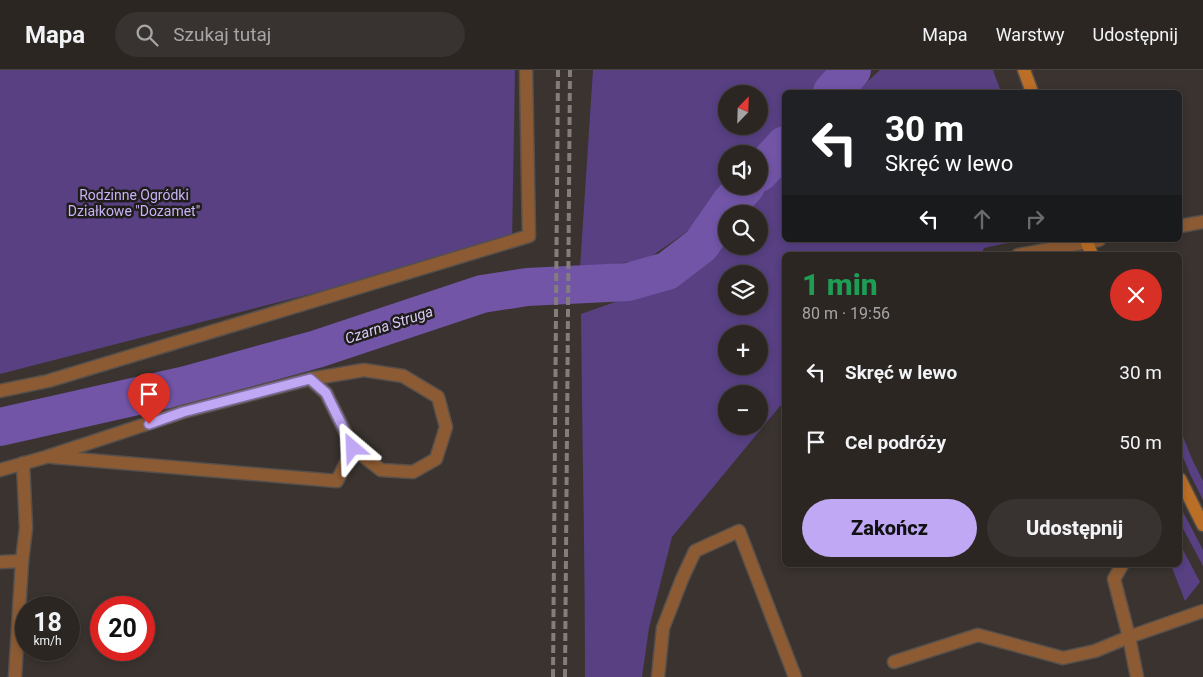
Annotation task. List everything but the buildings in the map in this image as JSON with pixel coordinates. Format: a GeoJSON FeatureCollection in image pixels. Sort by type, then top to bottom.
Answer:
{"type":"FeatureCollection","features":[{"type":"Feature","properties":{"kind":"street"},"geometry":{"type":"LineString","coordinates":[[1024,70],[1031,90]]}},
{"type":"Feature","properties":{"kind":"street"},"geometry":{"type":"LineString","coordinates":[[1182,483],[1203,525]]}},
{"type":"Feature","properties":{"kind":"lane"},"geometry":{"type":"LineString","coordinates":[[0,391],[48,382],[529,236],[526,70]]}},
{"type":"Feature","properties":{"kind":"lane"},"geometry":{"type":"LineString","coordinates":[[1182,226],[1203,222]]}},
{"type":"Feature","properties":{"kind":"lane"},"geometry":{"type":"LineString","coordinates":[[1034,252],[1086,242]]}},
{"type":"Feature","properties":{"kind":"lane"},"geometry":{"type":"LineString","coordinates":[[0,470],[46,457],[183,412],[310,379],[364,370],[403,376],[438,397],[446,427],[436,459],[413,472],[381,470],[353,448],[326,393],[310,379]]}},
{"type":"Feature","properties":{"kind":"lane"},"geometry":{"type":"LineString","coordinates":[[46,457],[337,481],[353,448]]}},
{"type":"Feature","properties":{"kind":"lane"},"geometry":{"type":"LineString","coordinates":[[15,677],[22,561],[26,528],[23,463]]}},
{"type":"Feature","properties":{"kind":"lane"},"geometry":{"type":"LineString","coordinates":[[658,677],[662,628],[695,551],[739,531],[795,677]]}},
{"type":"Feature","properties":{"kind":"lane"},"geometry":{"type":"LineString","coordinates":[[0,562],[22,561]]}},
{"type":"Feature","properties":{"kind":"lane"},"geometry":{"type":"LineString","coordinates":[[1121,567],[1114,579],[1137,677]]}},
{"type":"Feature","properties":{"kind":"lane"},"geometry":{"type":"LineString","coordinates":[[894,662],[978,635],[1063,658],[1095,651],[1203,611]]}},
{"type":"Feature","properties":{"kind":"green space","name":"Rodzinne Ogródki Działkowe \"Dozamet\""},"geometry":{"type":"Polygon","coordinates":[[[0,70],[515,70],[512,242],[0,374],[0,70]]]}},
{"type":"Feature","properties":{"kind":"green space"},"geometry":{"type":"Polygon","coordinates":[[[593,70],[830,70],[813,90],[782,90],[782,126],[766,145],[718,145],[718,195],[722,195],[698,224],[646,260],[580,268],[593,70]]]}},
{"type":"Feature","properties":{"kind":"green space"},"geometry":{"type":"Polygon","coordinates":[[[880,70],[993,70],[1000,90],[858,90],[880,70]]]}},
{"type":"Feature","properties":{"kind":"green space"},"geometry":{"type":"Polygon","coordinates":[[[782,169],[782,242],[1012,242],[984,248],[982,252],[782,252],[782,404],[768,421],[768,385],[718,385],[718,435],[756,435],[672,537],[649,628],[642,677],[585,677],[581,314],[683,278],[718,238],[718,255],[768,255],[768,205],[748,205],[758,195],[768,195],[768,184],[782,169]]]}},
{"type":"Feature","properties":{"kind":"green space"},"geometry":{"type":"Polygon","coordinates":[[[1182,434],[1203,481],[1203,500],[1182,455],[1182,434]]]}},
{"type":"Feature","properties":{"kind":"green space"},"geometry":{"type":"Polygon","coordinates":[[[1182,510],[1203,550],[1203,566],[1182,527],[1182,510]]]}},
{"type":"Feature","properties":{"kind":"green space"},"geometry":{"type":"Polygon","coordinates":[[[1182,548],[1200,582],[1185,601],[1172,567],[1182,567],[1182,548]]]}},
{"type":"Feature","properties":{"kind":"waterway","name":"Czarna Struga"},"geometry":{"type":"LineString","coordinates":[[834,90],[852,70]]}},
{"type":"Feature","properties":{"kind":"waterway","name":"Czarna Struga"},"geometry":{"type":"LineString","coordinates":[[768,163],[782,148]]}},
{"type":"Feature","properties":{"kind":"waterway","name":"Czarna Struga"},"geometry":{"type":"LineString","coordinates":[[0,427],[186,385],[317,349],[482,294],[527,287],[628,282],[667,271],[701,245],[738,195]]}},
{"type":"Feature","properties":{"kind":"railway"},"geometry":{"type":"LineString","coordinates":[[553,677],[558,70]]}},
{"type":"Feature","properties":{"kind":"railway"},"geometry":{"type":"LineString","coordinates":[[565,677],[570,70]]}},
{"type":"Feature","properties":{"kind":"route"},"geometry":{"type":"LineString","coordinates":[[149,424],[183,412],[310,379],[326,393],[353,448]]}}]}
